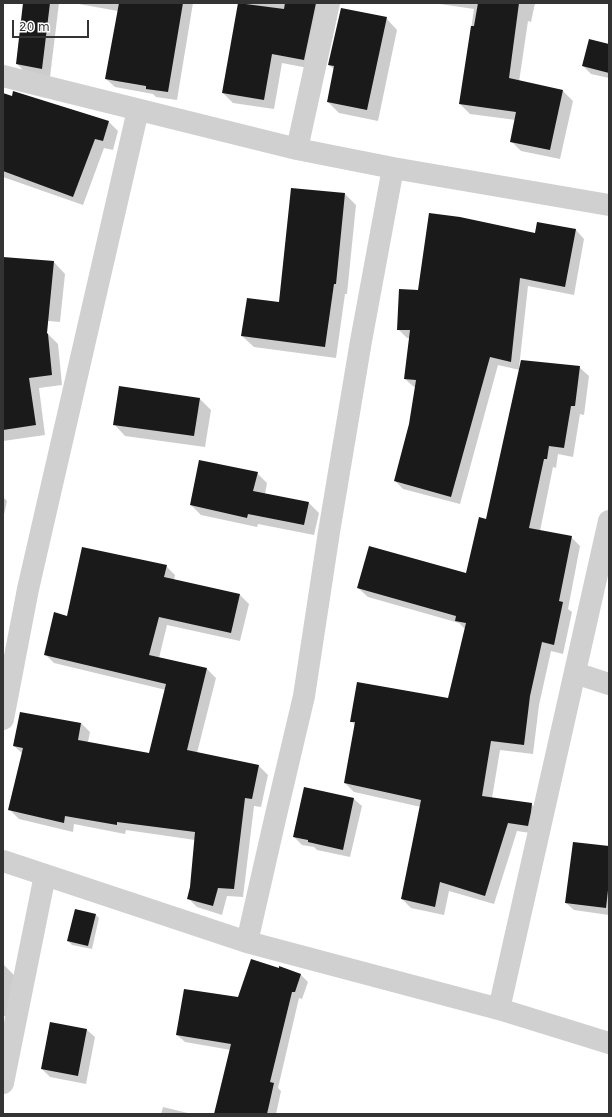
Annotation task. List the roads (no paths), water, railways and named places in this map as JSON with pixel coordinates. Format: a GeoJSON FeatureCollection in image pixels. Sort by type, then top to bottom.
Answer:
{"type":"FeatureCollection","features":[{"type":"Feature","properties":{"kind":"street"},"geometry":{"type":"LineString","coordinates":[[298,149],[329,3]]}},
{"type":"Feature","properties":{"kind":"street"},"geometry":{"type":"LineString","coordinates":[[3,76],[298,149],[393,168],[609,205]]}},
{"type":"Feature","properties":{"kind":"street"},"geometry":{"type":"LineString","coordinates":[[3,719],[28,589],[138,110]]}},
{"type":"Feature","properties":{"kind":"street"},"geometry":{"type":"LineString","coordinates":[[247,942],[274,819],[304,696],[361,341],[393,168]]}},
{"type":"Feature","properties":{"kind":"street"},"geometry":{"type":"LineString","coordinates":[[499,1009],[609,521]]}},
{"type":"Feature","properties":{"kind":"street"},"geometry":{"type":"LineString","coordinates":[[575,673],[609,684]]}},
{"type":"Feature","properties":{"kind":"street"},"geometry":{"type":"LineString","coordinates":[[3,861],[247,942],[499,1009],[609,1043]]}},
{"type":"Feature","properties":{"kind":"street"},"geometry":{"type":"LineString","coordinates":[[3,1083],[45,875]]}}]}
